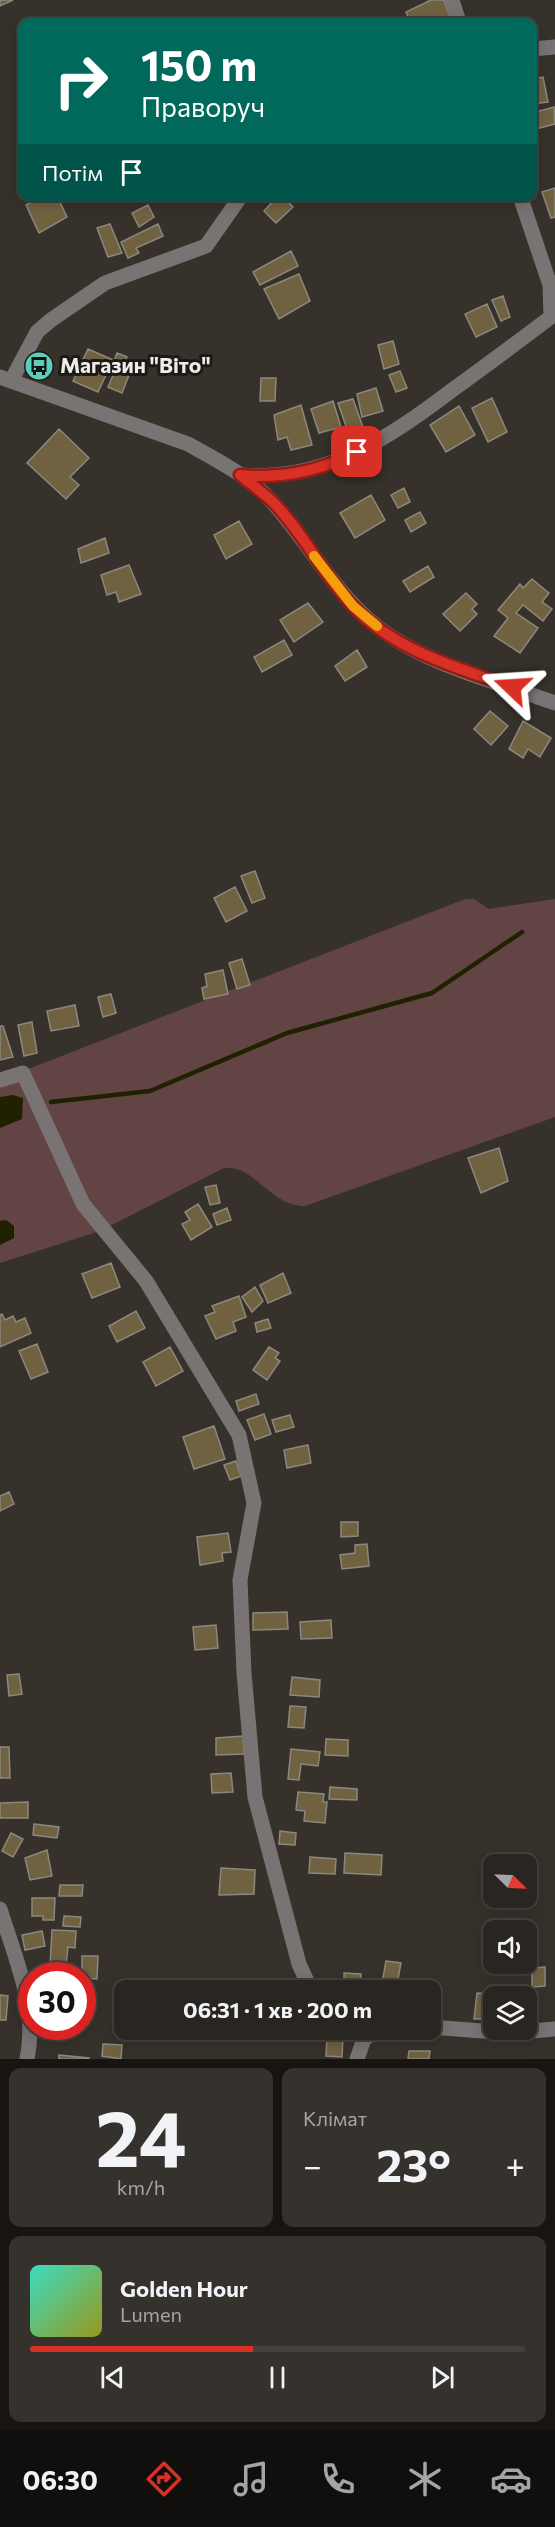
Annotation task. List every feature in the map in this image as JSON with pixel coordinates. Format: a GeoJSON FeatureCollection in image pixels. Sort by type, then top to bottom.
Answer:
{"type":"FeatureCollection","features":[{"type":"Feature","properties":{"kind":"street"},"geometry":{"type":"LineString","coordinates":[[452,0],[458,18]]}},
{"type":"Feature","properties":{"kind":"street"},"geometry":{"type":"LineString","coordinates":[[537,49],[555,47]]}},
{"type":"Feature","properties":{"kind":"street"},"geometry":{"type":"LineString","coordinates":[[238,201],[206,246],[105,284],[51,320],[37,332],[5,379],[188,444],[240,475],[273,502],[353,606],[379,628],[424,655],[555,703]]}},
{"type":"Feature","properties":{"kind":"street"},"geometry":{"type":"LineString","coordinates":[[240,475],[267,477],[297,473],[337,462],[396,432],[553,318],[550,285],[522,201]]}},
{"type":"Feature","properties":{"kind":"street"},"geometry":{"type":"LineString","coordinates":[[0,1080],[23,1073],[83,1204],[146,1281],[239,1435],[254,1503],[240,1581],[244,1673],[255,1797],[299,1964],[306,1980]]}},
{"type":"Feature","properties":{"kind":"street"},"geometry":{"type":"LineString","coordinates":[[0,1910],[28,2001],[30,2036],[27,2059]]}},
{"type":"Feature","properties":{"kind":"street"},"geometry":{"type":"LineString","coordinates":[[441,2028],[509,2033],[555,2029]]}},
{"type":"Feature","properties":{"kind":"street"},"geometry":{"type":"LineString","coordinates":[[357,2059],[364,2040]]}},
{"type":"Feature","properties":{"kind":"shaded area"},"geometry":{"type":"Polygon","coordinates":[[[465,899],[474,899],[489,909],[555,899],[555,1117],[305,1206],[282,1200],[245,1173],[224,1168],[100,1231],[0,1263],[0,1080],[465,899]]]}},
{"type":"Feature","properties":{"kind":"shaded area"},"geometry":{"type":"Polygon","coordinates":[[[13,1095],[23,1098],[22,1119],[0,1128],[0,1097],[13,1095]]]}},
{"type":"Feature","properties":{"kind":"shaded area"},"geometry":{"type":"Polygon","coordinates":[[[6,1220],[14,1226],[14,1238],[0,1245],[0,1221],[6,1220]]]}},
{"type":"Feature","properties":{"kind":"building"},"geometry":{"type":"Polygon","coordinates":[[[0,0],[13,0],[0,6],[0,0]]]}},
{"type":"Feature","properties":{"kind":"building"},"geometry":{"type":"Polygon","coordinates":[[[431,0],[444,0],[451,18],[408,18],[406,12],[431,0]]]}},
{"type":"Feature","properties":{"kind":"building"},"geometry":{"type":"Polygon","coordinates":[[[543,77],[548,102],[537,103],[537,78],[543,77]]]}},
{"type":"Feature","properties":{"kind":"building"},"geometry":{"type":"Polygon","coordinates":[[[554,107],[555,124],[537,129],[537,112],[554,107]]]}},
{"type":"Feature","properties":{"kind":"building"},"geometry":{"type":"Polygon","coordinates":[[[555,188],[555,217],[551,218],[542,192],[555,188]]]}},
{"type":"Feature","properties":{"kind":"building"},"geometry":{"type":"Polygon","coordinates":[[[33,201],[59,201],[67,217],[39,233],[26,205],[33,201]]]}},
{"type":"Feature","properties":{"kind":"building"},"geometry":{"type":"Polygon","coordinates":[[[273,201],[288,201],[293,207],[276,223],[264,211],[273,201]]]}},
{"type":"Feature","properties":{"kind":"building"},"geometry":{"type":"Polygon","coordinates":[[[148,205],[154,217],[139,227],[132,213],[148,205]]]}},
{"type":"Feature","properties":{"kind":"building"},"geometry":{"type":"Polygon","coordinates":[[[110,224],[122,253],[108,257],[97,228],[110,224]]]}},
{"type":"Feature","properties":{"kind":"building"},"geometry":{"type":"Polygon","coordinates":[[[158,224],[163,236],[136,248],[139,253],[128,258],[121,242],[158,224]]]}},
{"type":"Feature","properties":{"kind":"building"},"geometry":{"type":"Polygon","coordinates":[[[291,251],[298,266],[260,285],[253,272],[291,251]]]}},
{"type":"Feature","properties":{"kind":"building"},"geometry":{"type":"Polygon","coordinates":[[[299,274],[310,301],[279,319],[264,289],[299,274]]]}},
{"type":"Feature","properties":{"kind":"building"},"geometry":{"type":"Polygon","coordinates":[[[503,296],[510,317],[501,321],[492,300],[503,296]]]}},
{"type":"Feature","properties":{"kind":"building"},"geometry":{"type":"Polygon","coordinates":[[[487,304],[497,327],[476,337],[465,314],[487,304]]]}},
{"type":"Feature","properties":{"kind":"building"},"geometry":{"type":"Polygon","coordinates":[[[393,341],[399,364],[384,369],[378,345],[393,341]]]}},
{"type":"Feature","properties":{"kind":"building"},"geometry":{"type":"Polygon","coordinates":[[[88,349],[113,360],[98,392],[73,381],[88,349]]]}},
{"type":"Feature","properties":{"kind":"building"},"geometry":{"type":"Polygon","coordinates":[[[117,353],[127,357],[123,366],[131,370],[122,393],[108,387],[117,366],[113,364],[117,353]]]}},
{"type":"Feature","properties":{"kind":"building"},"geometry":{"type":"Polygon","coordinates":[[[400,371],[407,388],[396,392],[389,375],[400,371]]]}},
{"type":"Feature","properties":{"kind":"building"},"geometry":{"type":"Polygon","coordinates":[[[261,378],[276,378],[275,401],[260,401],[261,378]]]}},
{"type":"Feature","properties":{"kind":"building"},"geometry":{"type":"Polygon","coordinates":[[[376,388],[383,411],[362,417],[357,394],[376,388]]]}},
{"type":"Feature","properties":{"kind":"building"},"geometry":{"type":"Polygon","coordinates":[[[492,398],[507,432],[488,442],[472,408],[492,398]]]}},
{"type":"Feature","properties":{"kind":"building"},"geometry":{"type":"Polygon","coordinates":[[[353,399],[363,427],[348,432],[338,403],[353,399]]]}},
{"type":"Feature","properties":{"kind":"building"},"geometry":{"type":"Polygon","coordinates":[[[333,401],[341,427],[319,433],[311,409],[333,401]]]}},
{"type":"Feature","properties":{"kind":"building"},"geometry":{"type":"Polygon","coordinates":[[[301,405],[312,445],[291,450],[287,437],[278,440],[274,415],[301,405]]]}},
{"type":"Feature","properties":{"kind":"building"},"geometry":{"type":"Polygon","coordinates":[[[459,406],[475,435],[446,452],[430,425],[459,406]]]}},
{"type":"Feature","properties":{"kind":"building"},"geometry":{"type":"Polygon","coordinates":[[[59,429],[89,458],[70,477],[79,485],[66,499],[27,463],[59,429]]]}},
{"type":"Feature","properties":{"kind":"building"},"geometry":{"type":"Polygon","coordinates":[[[404,488],[410,502],[398,508],[391,495],[404,488]]]}},
{"type":"Feature","properties":{"kind":"building"},"geometry":{"type":"Polygon","coordinates":[[[371,495],[385,520],[355,538],[340,513],[371,495]]]}},
{"type":"Feature","properties":{"kind":"building"},"geometry":{"type":"Polygon","coordinates":[[[420,512],[426,523],[411,532],[405,520],[420,512]]]}},
{"type":"Feature","properties":{"kind":"building"},"geometry":{"type":"Polygon","coordinates":[[[239,521],[252,544],[226,559],[214,535],[239,521]]]}},
{"type":"Feature","properties":{"kind":"building"},"geometry":{"type":"Polygon","coordinates":[[[105,538],[109,553],[81,563],[78,549],[105,538]]]}},
{"type":"Feature","properties":{"kind":"building"},"geometry":{"type":"Polygon","coordinates":[[[129,565],[141,594],[119,602],[116,592],[107,595],[101,575],[129,565]]]}},
{"type":"Feature","properties":{"kind":"building"},"geometry":{"type":"Polygon","coordinates":[[[428,566],[434,577],[410,592],[403,581],[428,566]]]}},
{"type":"Feature","properties":{"kind":"building"},"geometry":{"type":"Polygon","coordinates":[[[532,579],[549,593],[542,602],[552,609],[543,621],[523,605],[516,613],[538,628],[520,653],[494,636],[508,618],[498,610],[520,584],[523,588],[532,579]]]}},
{"type":"Feature","properties":{"kind":"building"},"geometry":{"type":"Polygon","coordinates":[[[466,593],[477,604],[472,609],[477,614],[460,631],[443,614],[466,593]]]}},
{"type":"Feature","properties":{"kind":"building"},"geometry":{"type":"Polygon","coordinates":[[[308,603],[323,622],[294,642],[280,620],[308,603]]]}},
{"type":"Feature","properties":{"kind":"building"},"geometry":{"type":"Polygon","coordinates":[[[284,640],[292,655],[262,672],[254,657],[284,640]]]}},
{"type":"Feature","properties":{"kind":"building"},"geometry":{"type":"Polygon","coordinates":[[[357,650],[367,667],[345,681],[335,666],[357,650]]]}},
{"type":"Feature","properties":{"kind":"building"},"geometry":{"type":"Polygon","coordinates":[[[490,711],[508,726],[491,745],[474,729],[490,711]]]}},
{"type":"Feature","properties":{"kind":"building"},"geometry":{"type":"Polygon","coordinates":[[[523,721],[551,738],[540,757],[528,749],[523,758],[509,749],[523,721]]]}},
{"type":"Feature","properties":{"kind":"building"},"geometry":{"type":"Polygon","coordinates":[[[255,871],[265,898],[252,903],[241,876],[255,871]]]}},
{"type":"Feature","properties":{"kind":"building"},"geometry":{"type":"Polygon","coordinates":[[[235,887],[247,911],[226,922],[214,898],[235,887]]]}},
{"type":"Feature","properties":{"kind":"building"},"geometry":{"type":"Polygon","coordinates":[[[242,959],[250,985],[237,989],[229,963],[242,959]]]}},
{"type":"Feature","properties":{"kind":"building"},"geometry":{"type":"Polygon","coordinates":[[[223,970],[228,994],[204,999],[202,988],[207,986],[205,974],[223,970]]]}},
{"type":"Feature","properties":{"kind":"building"},"geometry":{"type":"Polygon","coordinates":[[[111,994],[116,1013],[103,1017],[98,997],[111,994]]]}},
{"type":"Feature","properties":{"kind":"building"},"geometry":{"type":"Polygon","coordinates":[[[75,1005],[79,1026],[51,1031],[47,1011],[75,1005]]]}},
{"type":"Feature","properties":{"kind":"building"},"geometry":{"type":"Polygon","coordinates":[[[32,1022],[37,1053],[24,1056],[18,1025],[32,1022]]]}},
{"type":"Feature","properties":{"kind":"building"},"geometry":{"type":"Polygon","coordinates":[[[0,1026],[3,1026],[13,1057],[0,1060],[0,1026]]]}},
{"type":"Feature","properties":{"kind":"building"},"geometry":{"type":"Polygon","coordinates":[[[499,1148],[508,1181],[481,1193],[468,1158],[499,1148]]]}},
{"type":"Feature","properties":{"kind":"building"},"geometry":{"type":"Polygon","coordinates":[[[216,1185],[220,1203],[210,1205],[205,1187],[216,1185]]]}},
{"type":"Feature","properties":{"kind":"building"},"geometry":{"type":"Polygon","coordinates":[[[198,1204],[212,1227],[191,1240],[182,1224],[190,1220],[185,1212],[198,1204]]]}},
{"type":"Feature","properties":{"kind":"building"},"geometry":{"type":"Polygon","coordinates":[[[227,1208],[231,1220],[217,1225],[213,1214],[227,1208]]]}},
{"type":"Feature","properties":{"kind":"building"},"geometry":{"type":"Polygon","coordinates":[[[111,1263],[120,1287],[92,1298],[82,1274],[111,1263]]]}},
{"type":"Feature","properties":{"kind":"building"},"geometry":{"type":"Polygon","coordinates":[[[283,1273],[291,1293],[268,1303],[260,1285],[283,1273]]]}},
{"type":"Feature","properties":{"kind":"building"},"geometry":{"type":"Polygon","coordinates":[[[255,1287],[263,1301],[252,1312],[242,1297],[255,1287]]]}},
{"type":"Feature","properties":{"kind":"building"},"geometry":{"type":"Polygon","coordinates":[[[239,1296],[246,1317],[233,1322],[236,1331],[216,1339],[205,1316],[215,1312],[212,1306],[239,1296]]]}},
{"type":"Feature","properties":{"kind":"building"},"geometry":{"type":"Polygon","coordinates":[[[136,1311],[145,1328],[117,1342],[109,1326],[136,1311]]]}},
{"type":"Feature","properties":{"kind":"building"},"geometry":{"type":"Polygon","coordinates":[[[2,1314],[5,1320],[13,1316],[16,1322],[25,1318],[31,1333],[0,1347],[0,1315],[2,1314]]]}},
{"type":"Feature","properties":{"kind":"building"},"geometry":{"type":"Polygon","coordinates":[[[268,1319],[271,1328],[257,1332],[255,1323],[268,1319]]]}},
{"type":"Feature","properties":{"kind":"building"},"geometry":{"type":"Polygon","coordinates":[[[37,1344],[48,1372],[31,1379],[19,1351],[37,1344]]]}},
{"type":"Feature","properties":{"kind":"building"},"geometry":{"type":"Polygon","coordinates":[[[170,1347],[183,1371],[156,1386],[143,1362],[170,1347]]]}},
{"type":"Feature","properties":{"kind":"building"},"geometry":{"type":"Polygon","coordinates":[[[269,1347],[279,1353],[275,1358],[280,1361],[267,1380],[253,1370],[269,1347]]]}},
{"type":"Feature","properties":{"kind":"building"},"geometry":{"type":"Polygon","coordinates":[[[256,1394],[259,1404],[239,1411],[236,1401],[256,1394]]]}},
{"type":"Feature","properties":{"kind":"building"},"geometry":{"type":"Polygon","coordinates":[[[264,1414],[271,1434],[255,1440],[247,1420],[264,1414]]]}},
{"type":"Feature","properties":{"kind":"building"},"geometry":{"type":"Polygon","coordinates":[[[290,1415],[294,1427],[276,1432],[272,1420],[290,1415]]]}},
{"type":"Feature","properties":{"kind":"building"},"geometry":{"type":"Polygon","coordinates":[[[214,1426],[225,1459],[194,1469],[183,1437],[214,1426]]]}},
{"type":"Feature","properties":{"kind":"building"},"geometry":{"type":"Polygon","coordinates":[[[308,1445],[311,1463],[287,1468],[284,1450],[308,1445]]]}},
{"type":"Feature","properties":{"kind":"building"},"geometry":{"type":"Polygon","coordinates":[[[236,1461],[241,1476],[230,1480],[224,1465],[236,1461]]]}},
{"type":"Feature","properties":{"kind":"building"},"geometry":{"type":"Polygon","coordinates":[[[9,1492],[14,1504],[0,1511],[0,1496],[9,1492]]]}},
{"type":"Feature","properties":{"kind":"building"},"geometry":{"type":"Polygon","coordinates":[[[341,1522],[358,1522],[358,1536],[341,1537],[341,1522]]]}},
{"type":"Feature","properties":{"kind":"building"},"geometry":{"type":"Polygon","coordinates":[[[228,1533],[231,1552],[222,1553],[223,1561],[200,1565],[197,1537],[228,1533]]]}},
{"type":"Feature","properties":{"kind":"building"},"geometry":{"type":"Polygon","coordinates":[[[367,1544],[369,1566],[342,1569],[340,1555],[355,1553],[355,1545],[367,1544]]]}},
{"type":"Feature","properties":{"kind":"building"},"geometry":{"type":"Polygon","coordinates":[[[287,1612],[288,1629],[253,1630],[253,1613],[287,1612]]]}},
{"type":"Feature","properties":{"kind":"building"},"geometry":{"type":"Polygon","coordinates":[[[331,1620],[332,1638],[301,1639],[300,1622],[331,1620]]]}},
{"type":"Feature","properties":{"kind":"building"},"geometry":{"type":"Polygon","coordinates":[[[216,1625],[218,1648],[195,1650],[193,1627],[216,1625]]]}},
{"type":"Feature","properties":{"kind":"building"},"geometry":{"type":"Polygon","coordinates":[[[19,1674],[22,1694],[9,1696],[7,1675],[19,1674]]]}},
{"type":"Feature","properties":{"kind":"building"},"geometry":{"type":"Polygon","coordinates":[[[292,1677],[320,1680],[319,1697],[290,1695],[292,1677]]]}},
{"type":"Feature","properties":{"kind":"building"},"geometry":{"type":"Polygon","coordinates":[[[290,1706],[306,1707],[304,1728],[288,1727],[290,1706]]]}},
{"type":"Feature","properties":{"kind":"building"},"geometry":{"type":"Polygon","coordinates":[[[243,1736],[244,1754],[216,1755],[216,1738],[243,1736]]]}},
{"type":"Feature","properties":{"kind":"building"},"geometry":{"type":"Polygon","coordinates":[[[326,1739],[348,1740],[348,1756],[325,1755],[326,1739]]]}},
{"type":"Feature","properties":{"kind":"building"},"geometry":{"type":"Polygon","coordinates":[[[0,1747],[9,1747],[10,1778],[0,1778],[0,1747]]]}},
{"type":"Feature","properties":{"kind":"building"},"geometry":{"type":"Polygon","coordinates":[[[291,1749],[320,1752],[318,1766],[301,1764],[299,1780],[288,1779],[291,1749]]]}},
{"type":"Feature","properties":{"kind":"building"},"geometry":{"type":"Polygon","coordinates":[[[231,1773],[233,1792],[212,1793],[211,1774],[231,1773]]]}},
{"type":"Feature","properties":{"kind":"building"},"geometry":{"type":"Polygon","coordinates":[[[330,1787],[357,1789],[357,1800],[329,1799],[330,1787]]]}},
{"type":"Feature","properties":{"kind":"building"},"geometry":{"type":"Polygon","coordinates":[[[298,1792],[324,1794],[323,1802],[327,1802],[325,1823],[304,1821],[305,1811],[296,1810],[298,1792]]]}},
{"type":"Feature","properties":{"kind":"building"},"geometry":{"type":"Polygon","coordinates":[[[28,1802],[28,1818],[0,1818],[0,1803],[28,1802]]]}},
{"type":"Feature","properties":{"kind":"building"},"geometry":{"type":"Polygon","coordinates":[[[34,1824],[59,1827],[57,1838],[33,1835],[34,1824]]]}},
{"type":"Feature","properties":{"kind":"building"},"geometry":{"type":"Polygon","coordinates":[[[280,1831],[296,1833],[295,1845],[279,1844],[280,1831]]]}},
{"type":"Feature","properties":{"kind":"building"},"geometry":{"type":"Polygon","coordinates":[[[11,1833],[23,1839],[13,1857],[2,1851],[11,1833]]]}},
{"type":"Feature","properties":{"kind":"building"},"geometry":{"type":"Polygon","coordinates":[[[47,1850],[52,1876],[30,1880],[25,1858],[47,1850]]]}},
{"type":"Feature","properties":{"kind":"building"},"geometry":{"type":"Polygon","coordinates":[[[345,1853],[382,1855],[381,1875],[344,1873],[345,1853]]]}},
{"type":"Feature","properties":{"kind":"building"},"geometry":{"type":"Polygon","coordinates":[[[310,1857],[336,1859],[335,1874],[309,1873],[310,1857]]]}},
{"type":"Feature","properties":{"kind":"building"},"geometry":{"type":"Polygon","coordinates":[[[221,1868],[255,1870],[254,1894],[219,1895],[221,1868]]]}},
{"type":"Feature","properties":{"kind":"building"},"geometry":{"type":"Polygon","coordinates":[[[60,1885],[83,1885],[82,1896],[59,1896],[60,1885]]]}},
{"type":"Feature","properties":{"kind":"building"},"geometry":{"type":"Polygon","coordinates":[[[32,1898],[55,1898],[54,1920],[43,1920],[43,1916],[32,1916],[32,1898]]]}},
{"type":"Feature","properties":{"kind":"building"},"geometry":{"type":"Polygon","coordinates":[[[64,1916],[81,1917],[80,1927],[63,1926],[64,1916]]]}},
{"type":"Feature","properties":{"kind":"building"},"geometry":{"type":"Polygon","coordinates":[[[52,1930],[76,1931],[75,1948],[68,1947],[66,1962],[50,1962],[52,1930]]]}},
{"type":"Feature","properties":{"kind":"building"},"geometry":{"type":"Polygon","coordinates":[[[42,1931],[45,1946],[25,1950],[22,1935],[42,1931]]]}},
{"type":"Feature","properties":{"kind":"building"},"geometry":{"type":"Polygon","coordinates":[[[82,1956],[98,1956],[97,1979],[96,1962],[82,1962],[82,1956]]]}},
{"type":"Feature","properties":{"kind":"building"},"geometry":{"type":"Polygon","coordinates":[[[386,1961],[401,1963],[398,1980],[383,1980],[386,1961]]]}},
{"type":"Feature","properties":{"kind":"building"},"geometry":{"type":"Polygon","coordinates":[[[545,1967],[545,1986],[532,1986],[532,1974],[537,1974],[537,1968],[545,1967]]]}},
{"type":"Feature","properties":{"kind":"building"},"geometry":{"type":"Polygon","coordinates":[[[344,1973],[361,1974],[361,1980],[344,1980],[344,1973]]]}},
{"type":"Feature","properties":{"kind":"building"},"geometry":{"type":"Polygon","coordinates":[[[477,1993],[483,1994],[483,2019],[474,2019],[477,1993]]]}},
{"type":"Feature","properties":{"kind":"building"},"geometry":{"type":"Polygon","coordinates":[[[0,1995],[8,1996],[6,2020],[0,2020],[0,1995]]]}},
{"type":"Feature","properties":{"kind":"building"},"geometry":{"type":"Polygon","coordinates":[[[327,2040],[343,2040],[342,2057],[326,2056],[327,2040]]]}},
{"type":"Feature","properties":{"kind":"building"},"geometry":{"type":"Polygon","coordinates":[[[103,2044],[122,2045],[121,2059],[102,2056],[103,2044]]]}},
{"type":"Feature","properties":{"kind":"building"},"geometry":{"type":"Polygon","coordinates":[[[409,2051],[430,2051],[429,2059],[408,2059],[409,2051]]]}},
{"type":"Feature","properties":{"kind":"building"},"geometry":{"type":"Polygon","coordinates":[[[59,2055],[89,2058],[89,2059],[59,2059],[59,2055]]]}},
{"type":"Feature","properties":{"kind":"waterway"},"geometry":{"type":"LineString","coordinates":[[51,1102],[150,1091],[287,1033],[432,993],[522,932]]}},
{"type":"Feature","properties":{"kind":"slow traffic"},"geometry":{"type":"LineString","coordinates":[[314,556],[353,606],[377,626]]}},
{"type":"Feature","properties":{"kind":"place","name":"Магазин \"Віто\""},"geometry":{"type":"Point","coordinates":[39,366]}},
{"type":"Feature","properties":{"kind":"route"},"geometry":{"type":"LineString","coordinates":[[357,452],[337,462],[288,476],[240,475],[273,502],[339,589],[371,622],[397,641],[424,655],[512,687]]}}]}
